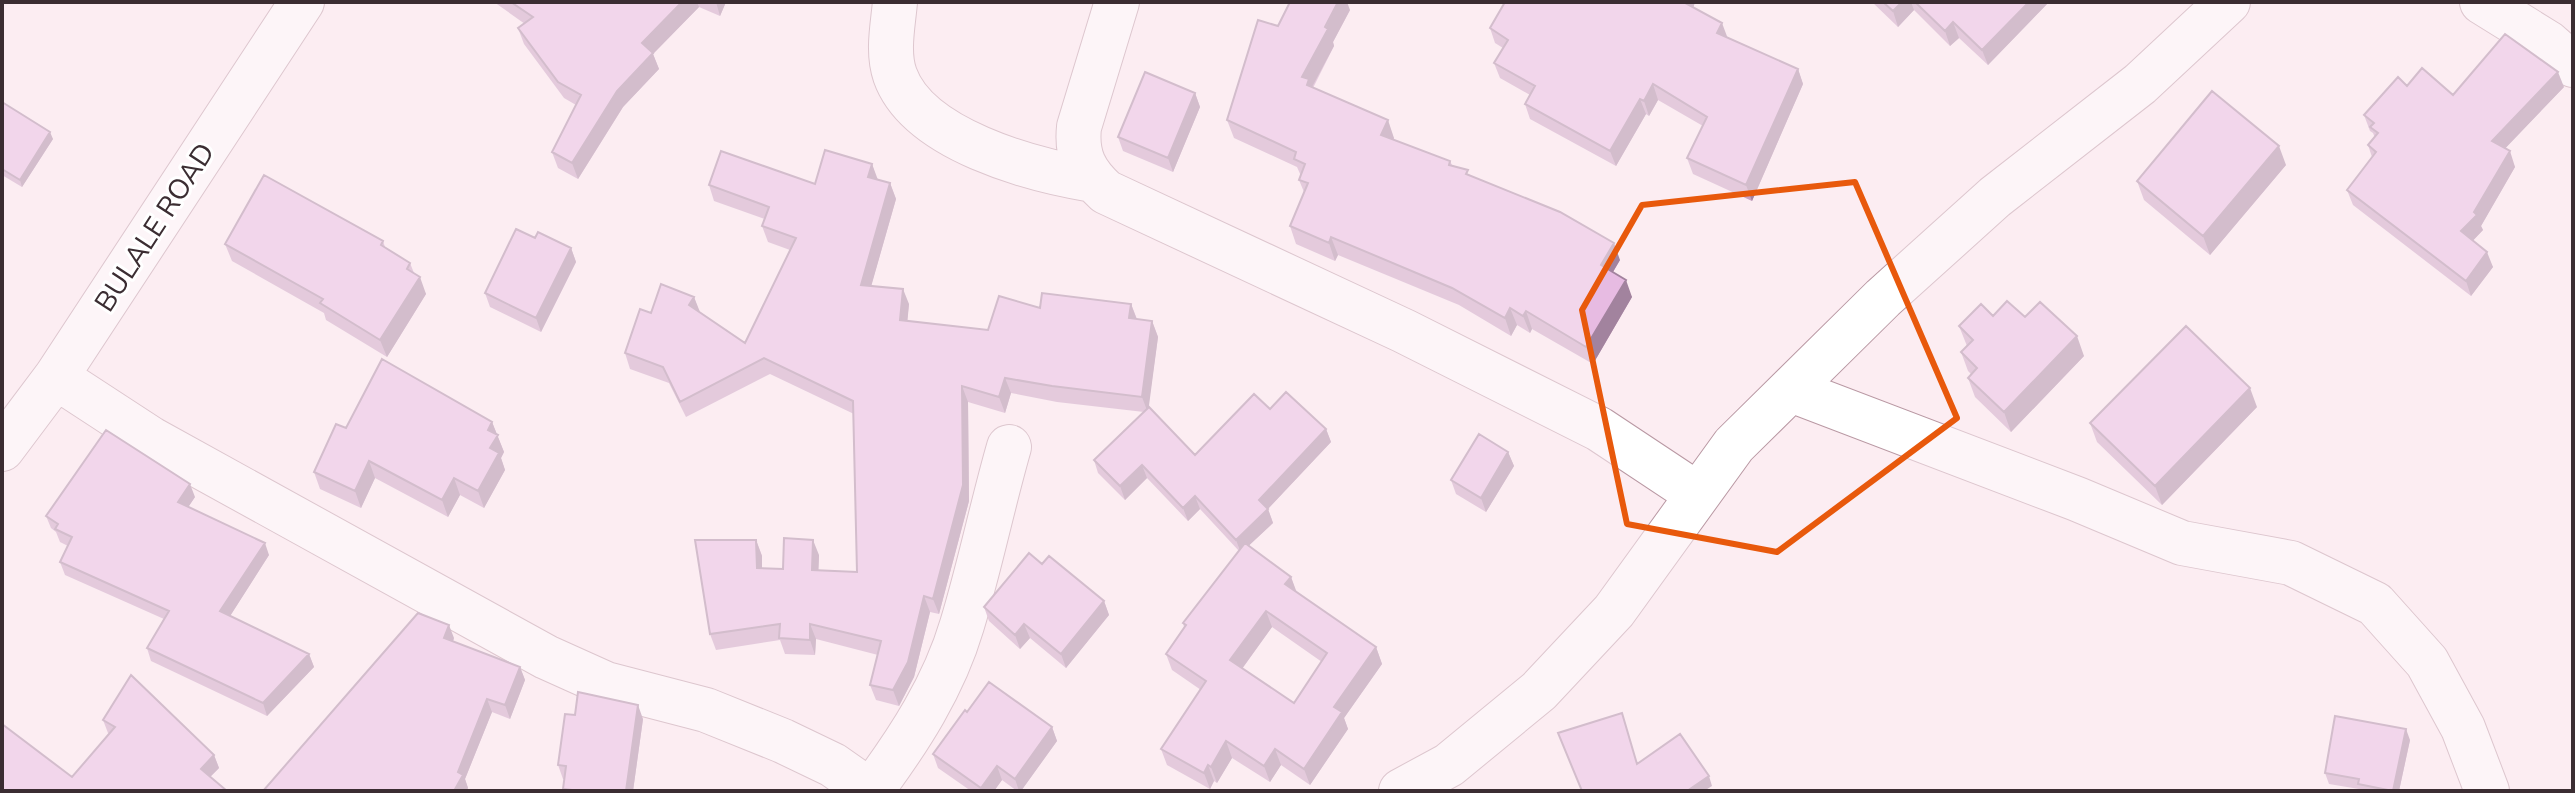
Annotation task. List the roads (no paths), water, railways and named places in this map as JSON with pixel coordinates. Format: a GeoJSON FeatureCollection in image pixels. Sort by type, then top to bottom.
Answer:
{"type":"FeatureCollection","features":[{"type":"Feature","properties":{"kind":"street","name":"BULALE ROAD"},"geometry":{"type":"LineString","coordinates":[[2,449],[56,377],[302,2]]}},
{"type":"Feature","properties":{"kind":"street"},"geometry":{"type":"LineString","coordinates":[[895,2],[891,48],[895,75],[910,102],[941,128],[985,150],[1048,172],[1093,180]]}},
{"type":"Feature","properties":{"kind":"street"},"geometry":{"type":"LineString","coordinates":[[1117,2],[1079,127],[1077,146],[1082,164],[1106,192],[1404,331],[1599,429],[1697,494]]}},
{"type":"Feature","properties":{"kind":"street"},"geometry":{"type":"LineString","coordinates":[[1401,791],[1449,765],[1539,691],[1614,611],[1734,445],[1883,298],[1995,197],[2140,84],[2228,2]]}},
{"type":"Feature","properties":{"kind":"street"},"geometry":{"type":"LineString","coordinates":[[2482,2],[2548,43],[2573,65]]}},
{"type":"Feature","properties":{"kind":"street"},"geometry":{"type":"LineString","coordinates":[[56,377],[151,439],[546,657],[606,684],[706,710],[745,726],[833,765],[870,791],[900,753],[936,690],[962,626],[1009,447]]}},
{"type":"Feature","properties":{"kind":"street"},"geometry":{"type":"LineString","coordinates":[[1791,390],[2077,499],[2182,543],[2291,563],[2375,604],[2427,662],[2463,728],[2487,791]]}}]}
